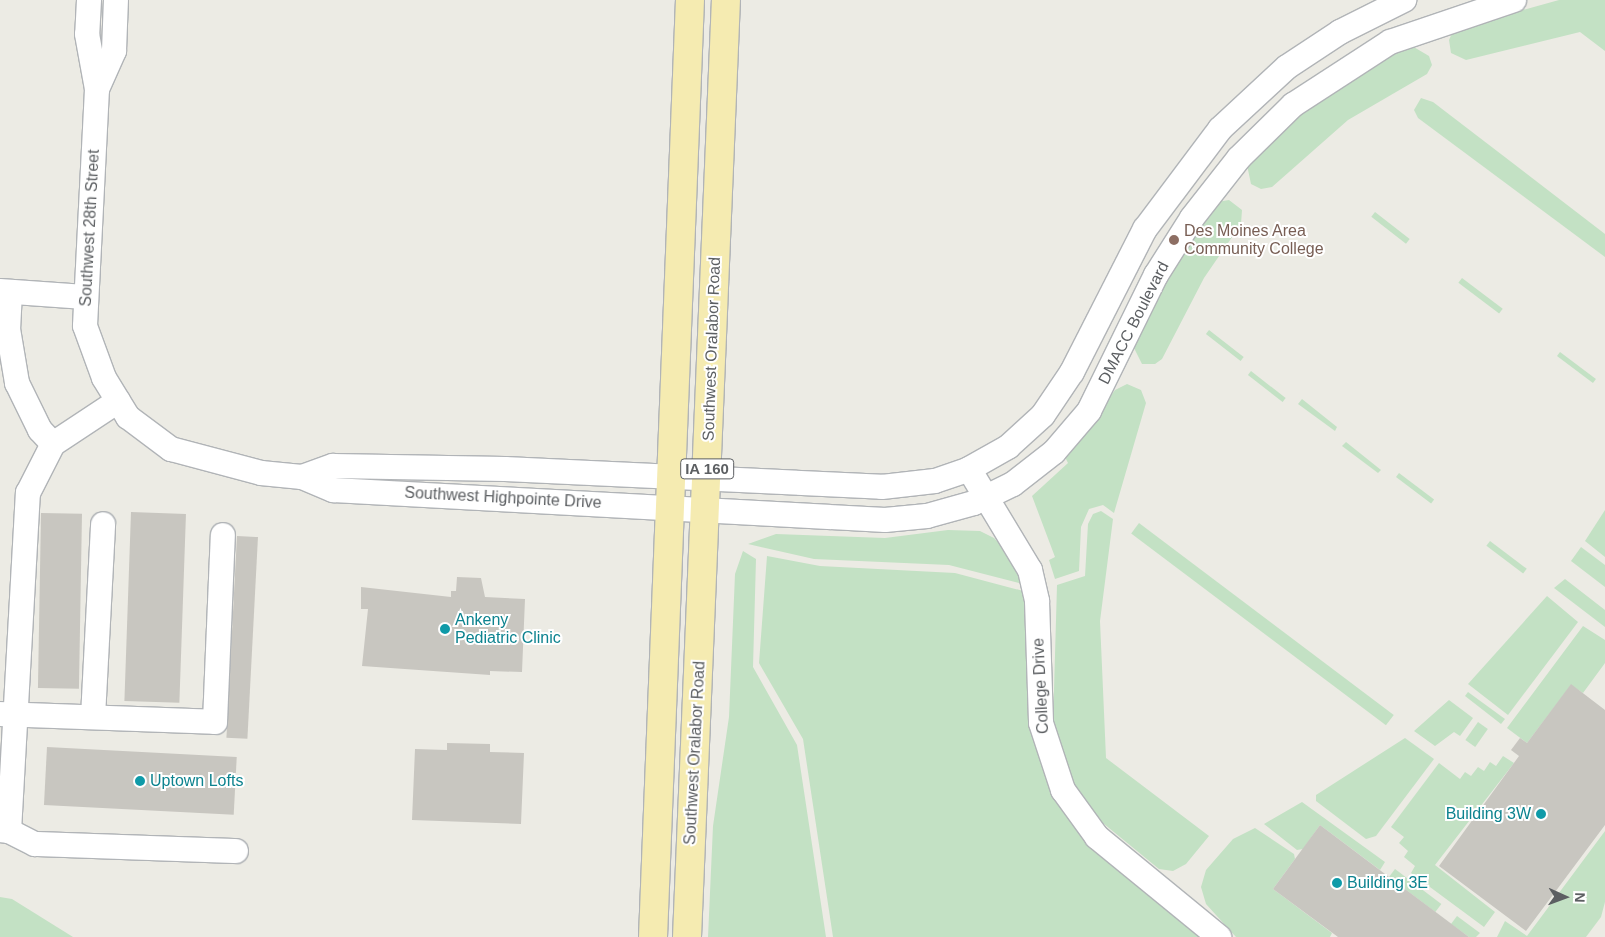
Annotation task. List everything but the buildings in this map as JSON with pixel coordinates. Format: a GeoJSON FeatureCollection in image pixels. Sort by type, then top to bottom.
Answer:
{"type":"FeatureCollection","features":[{"type":"Feature","properties":{"kind":"main road","name":"Southwest Oralabor Road"},"geometry":{"type":"LineString","coordinates":[[653,937],[690,0]]}},
{"type":"Feature","properties":{"kind":"main road","name":"Southwest Oralabor Road"},"geometry":{"type":"LineString","coordinates":[[687,937],[726,0]]}},
{"type":"Feature","properties":{"kind":"street","name":"Southwest 28th Street"},"geometry":{"type":"LineString","coordinates":[[89,0],[86,34],[97,88],[85,326],[104,378],[123,409]]}},
{"type":"Feature","properties":{"kind":"street","name":"Southwest 28th Street"},"geometry":{"type":"LineString","coordinates":[[97,88],[114,51],[116,0]]}},
{"type":"Feature","properties":{"kind":"street","name":"DMACC Boulevard"},"geometry":{"type":"LineString","coordinates":[[707,478],[882,487],[927,482],[969,469],[1008,447],[1049,408],[1072,372],[1145,229],[1220,129],[1288,67],[1340,32],[1404,0]]}},
{"type":"Feature","properties":{"kind":"street"},"geometry":{"type":"LineString","coordinates":[[1414,0],[1425,27]]}},
{"type":"Feature","properties":{"kind":"street","name":"DMACC Boulevard"},"geometry":{"type":"LineString","coordinates":[[706,512],[899,520],[941,514],[986,498],[1054,452],[1089,411],[1174,246],[1220,179],[1251,145],[1328,78],[1425,27],[1514,0]]}},
{"type":"Feature","properties":{"kind":"street"},"geometry":{"type":"LineString","coordinates":[[54,444],[40,430],[17,383],[8,329],[5,291],[85,297]]}},
{"type":"Feature","properties":{"kind":"street","name":"Southwest Highpointe Drive"},"geometry":{"type":"LineString","coordinates":[[123,409],[171,448],[261,473],[302,477],[333,490],[706,512]]}},
{"type":"Feature","properties":{"kind":"street"},"geometry":{"type":"LineString","coordinates":[[123,409],[54,444],[28,493],[7,714],[5,831],[35,844],[236,851]]}},
{"type":"Feature","properties":{"kind":"street","name":"Southwest Highpointe Drive"},"geometry":{"type":"LineString","coordinates":[[302,477],[333,466],[707,478]]}},
{"type":"Feature","properties":{"kind":"street","name":"College Drive"},"geometry":{"type":"LineString","coordinates":[[969,469],[1030,570],[1037,609],[1041,723],[1063,790],[1097,837],[1219,937]]}},
{"type":"Feature","properties":{"kind":"street"},"geometry":{"type":"LineString","coordinates":[[93,717],[103,524]]}},
{"type":"Feature","properties":{"kind":"street"},"geometry":{"type":"LineString","coordinates":[[7,714],[215,722],[223,535]]}},
{"type":"Feature","properties":{"kind":"green space"},"geometry":{"type":"Polygon","coordinates":[[[1559,0],[1605,0],[1605,51],[1580,32],[1466,60],[1451,53],[1449,40],[1454,29],[1559,0]]]}},
{"type":"Feature","properties":{"kind":"green space"},"geometry":{"type":"Polygon","coordinates":[[[1412,46],[1429,56],[1432,65],[1427,74],[1348,120],[1272,187],[1261,189],[1251,184],[1247,165],[1291,120],[1381,58],[1412,46]]]}},
{"type":"Feature","properties":{"kind":"green space"},"geometry":{"type":"Polygon","coordinates":[[[1421,98],[1433,102],[1605,234],[1605,257],[1418,118],[1414,110],[1421,98]]]}},
{"type":"Feature","properties":{"kind":"green space"},"geometry":{"type":"Polygon","coordinates":[[[1229,200],[1242,210],[1241,224],[1204,278],[1162,359],[1155,364],[1142,364],[1133,346],[1162,286],[1217,202],[1229,200]]]}},
{"type":"Feature","properties":{"kind":"green space"},"geometry":{"type":"Polygon","coordinates":[[[1375,212],[1410,239],[1406,244],[1371,217],[1375,212]]]}},
{"type":"Feature","properties":{"kind":"green space"},"geometry":{"type":"Polygon","coordinates":[[[1462,278],[1503,309],[1499,313],[1458,283],[1462,278]]]}},
{"type":"Feature","properties":{"kind":"green space"},"geometry":{"type":"Polygon","coordinates":[[[1209,330],[1244,357],[1241,361],[1206,334],[1209,330]]]}},
{"type":"Feature","properties":{"kind":"green space"},"geometry":{"type":"Polygon","coordinates":[[[1560,352],[1596,379],[1593,383],[1557,356],[1560,352]]]}},
{"type":"Feature","properties":{"kind":"green space"},"geometry":{"type":"Polygon","coordinates":[[[1251,371],[1286,398],[1283,402],[1248,375],[1251,371]]]}},
{"type":"Feature","properties":{"kind":"green space"},"geometry":{"type":"Polygon","coordinates":[[[1127,384],[1141,390],[1146,403],[1114,513],[1103,505],[1089,509],[1081,527],[1079,571],[1055,579],[1049,560],[1055,557],[1032,496],[1068,463],[1065,457],[1115,390],[1127,384]]]}},
{"type":"Feature","properties":{"kind":"green space"},"geometry":{"type":"Polygon","coordinates":[[[1302,399],[1337,427],[1335,431],[1298,404],[1302,399]]]}},
{"type":"Feature","properties":{"kind":"green space"},"geometry":{"type":"Polygon","coordinates":[[[1346,442],[1381,470],[1378,473],[1342,446],[1346,442]]]}},
{"type":"Feature","properties":{"kind":"green space"},"geometry":{"type":"Polygon","coordinates":[[[1399,473],[1434,499],[1431,503],[1396,477],[1399,473]]]}},
{"type":"Feature","properties":{"kind":"green space"},"geometry":{"type":"Polygon","coordinates":[[[1605,510],[1605,557],[1585,541],[1605,510]]]}},
{"type":"Feature","properties":{"kind":"green space"},"geometry":{"type":"Polygon","coordinates":[[[1101,511],[1113,519],[1100,621],[1106,758],[1209,836],[1186,864],[1173,871],[1159,869],[1098,819],[1072,781],[1053,724],[1057,585],[1085,576],[1088,524],[1093,514],[1101,511]]]}},
{"type":"Feature","properties":{"kind":"green space"},"geometry":{"type":"Polygon","coordinates":[[[1139,523],[1394,715],[1386,725],[1131,533],[1139,523]]]}},
{"type":"Feature","properties":{"kind":"green space"},"geometry":{"type":"Polygon","coordinates":[[[948,530],[980,531],[994,538],[1012,557],[1023,584],[949,565],[814,559],[748,544],[776,534],[885,538],[948,530]]]}},
{"type":"Feature","properties":{"kind":"green space"},"geometry":{"type":"Polygon","coordinates":[[[1490,541],[1527,569],[1523,573],[1486,546],[1490,541]]]}},
{"type":"Feature","properties":{"kind":"green space"},"geometry":{"type":"Polygon","coordinates":[[[1581,547],[1605,565],[1605,587],[1571,561],[1581,547]]]}},
{"type":"Feature","properties":{"kind":"green space"},"geometry":{"type":"Polygon","coordinates":[[[743,551],[756,559],[753,667],[797,745],[826,937],[708,937],[713,826],[729,717],[735,574],[743,551]]]}},
{"type":"Feature","properties":{"kind":"green space"},"geometry":{"type":"Polygon","coordinates":[[[767,556],[820,566],[955,573],[1027,592],[1048,776],[1211,937],[833,937],[803,739],[759,663],[767,556]]]}},
{"type":"Feature","properties":{"kind":"green space"},"geometry":{"type":"Polygon","coordinates":[[[1565,579],[1605,610],[1605,627],[1554,588],[1565,579]]]}},
{"type":"Feature","properties":{"kind":"green space"},"geometry":{"type":"Polygon","coordinates":[[[1547,596],[1578,622],[1508,715],[1468,684],[1547,596]]]}},
{"type":"Feature","properties":{"kind":"green space"},"geometry":{"type":"Polygon","coordinates":[[[1583,626],[1605,640],[1605,663],[1583,693],[1571,685],[1527,743],[1507,728],[1583,626]]]}},
{"type":"Feature","properties":{"kind":"green space"},"geometry":{"type":"Polygon","coordinates":[[[1468,692],[1505,719],[1501,724],[1465,696],[1468,692]]]}},
{"type":"Feature","properties":{"kind":"green space"},"geometry":{"type":"Polygon","coordinates":[[[1449,700],[1473,718],[1460,736],[1454,732],[1435,746],[1414,731],[1449,700]]]}},
{"type":"Feature","properties":{"kind":"green space"},"geometry":{"type":"Polygon","coordinates":[[[1478,722],[1488,729],[1475,747],[1465,740],[1478,722]]]}},
{"type":"Feature","properties":{"kind":"green space"},"geometry":{"type":"Polygon","coordinates":[[[1405,738],[1434,759],[1376,836],[1366,839],[1316,801],[1316,795],[1405,738]]]}},
{"type":"Feature","properties":{"kind":"green space"},"geometry":{"type":"Polygon","coordinates":[[[1503,756],[1514,763],[1435,865],[1495,912],[1484,927],[1411,873],[1415,866],[1404,857],[1408,851],[1399,843],[1404,837],[1391,827],[1439,763],[1460,779],[1465,772],[1471,776],[1478,767],[1484,771],[1490,762],[1496,766],[1503,756]]]}},
{"type":"Feature","properties":{"kind":"green space"},"geometry":{"type":"Polygon","coordinates":[[[1302,802],[1385,862],[1380,870],[1320,825],[1303,849],[1297,850],[1264,824],[1302,802]]]}},
{"type":"Feature","properties":{"kind":"green space"},"geometry":{"type":"Polygon","coordinates":[[[1255,828],[1294,854],[1295,859],[1273,889],[1332,933],[1330,937],[1236,937],[1206,904],[1201,887],[1206,870],[1233,839],[1255,828]]]}},
{"type":"Feature","properties":{"kind":"green space"},"geometry":{"type":"Polygon","coordinates":[[[1605,831],[1605,902],[1601,917],[1586,937],[1497,937],[1505,921],[1527,936],[1605,831]]]}},
{"type":"Feature","properties":{"kind":"green space"},"geometry":{"type":"Polygon","coordinates":[[[1395,869],[1441,904],[1435,912],[1389,877],[1395,869]]]}},
{"type":"Feature","properties":{"kind":"green space"},"geometry":{"type":"Polygon","coordinates":[[[0,897],[12,899],[73,937],[0,937],[0,897]]]}},
{"type":"Feature","properties":{"kind":"green space"},"geometry":{"type":"Polygon","coordinates":[[[1457,916],[1480,933],[1476,937],[1469,937],[1451,924],[1457,916]]]}},
{"type":"Feature","properties":{"kind":"place","name":"Des Moines Area Community College"},"geometry":{"type":"Point","coordinates":[1174,240]}},
{"type":"Feature","properties":{"kind":"place","name":"Ankeny Pediatric Clinic"},"geometry":{"type":"Point","coordinates":[445,629]}},
{"type":"Feature","properties":{"kind":"place","name":"Uptown Lofts"},"geometry":{"type":"Point","coordinates":[140,781]}},
{"type":"Feature","properties":{"kind":"place","name":"Building 3W"},"geometry":{"type":"Point","coordinates":[1541,814]}},
{"type":"Feature","properties":{"kind":"place","name":"Building 3E"},"geometry":{"type":"Point","coordinates":[1337,883]}}]}
